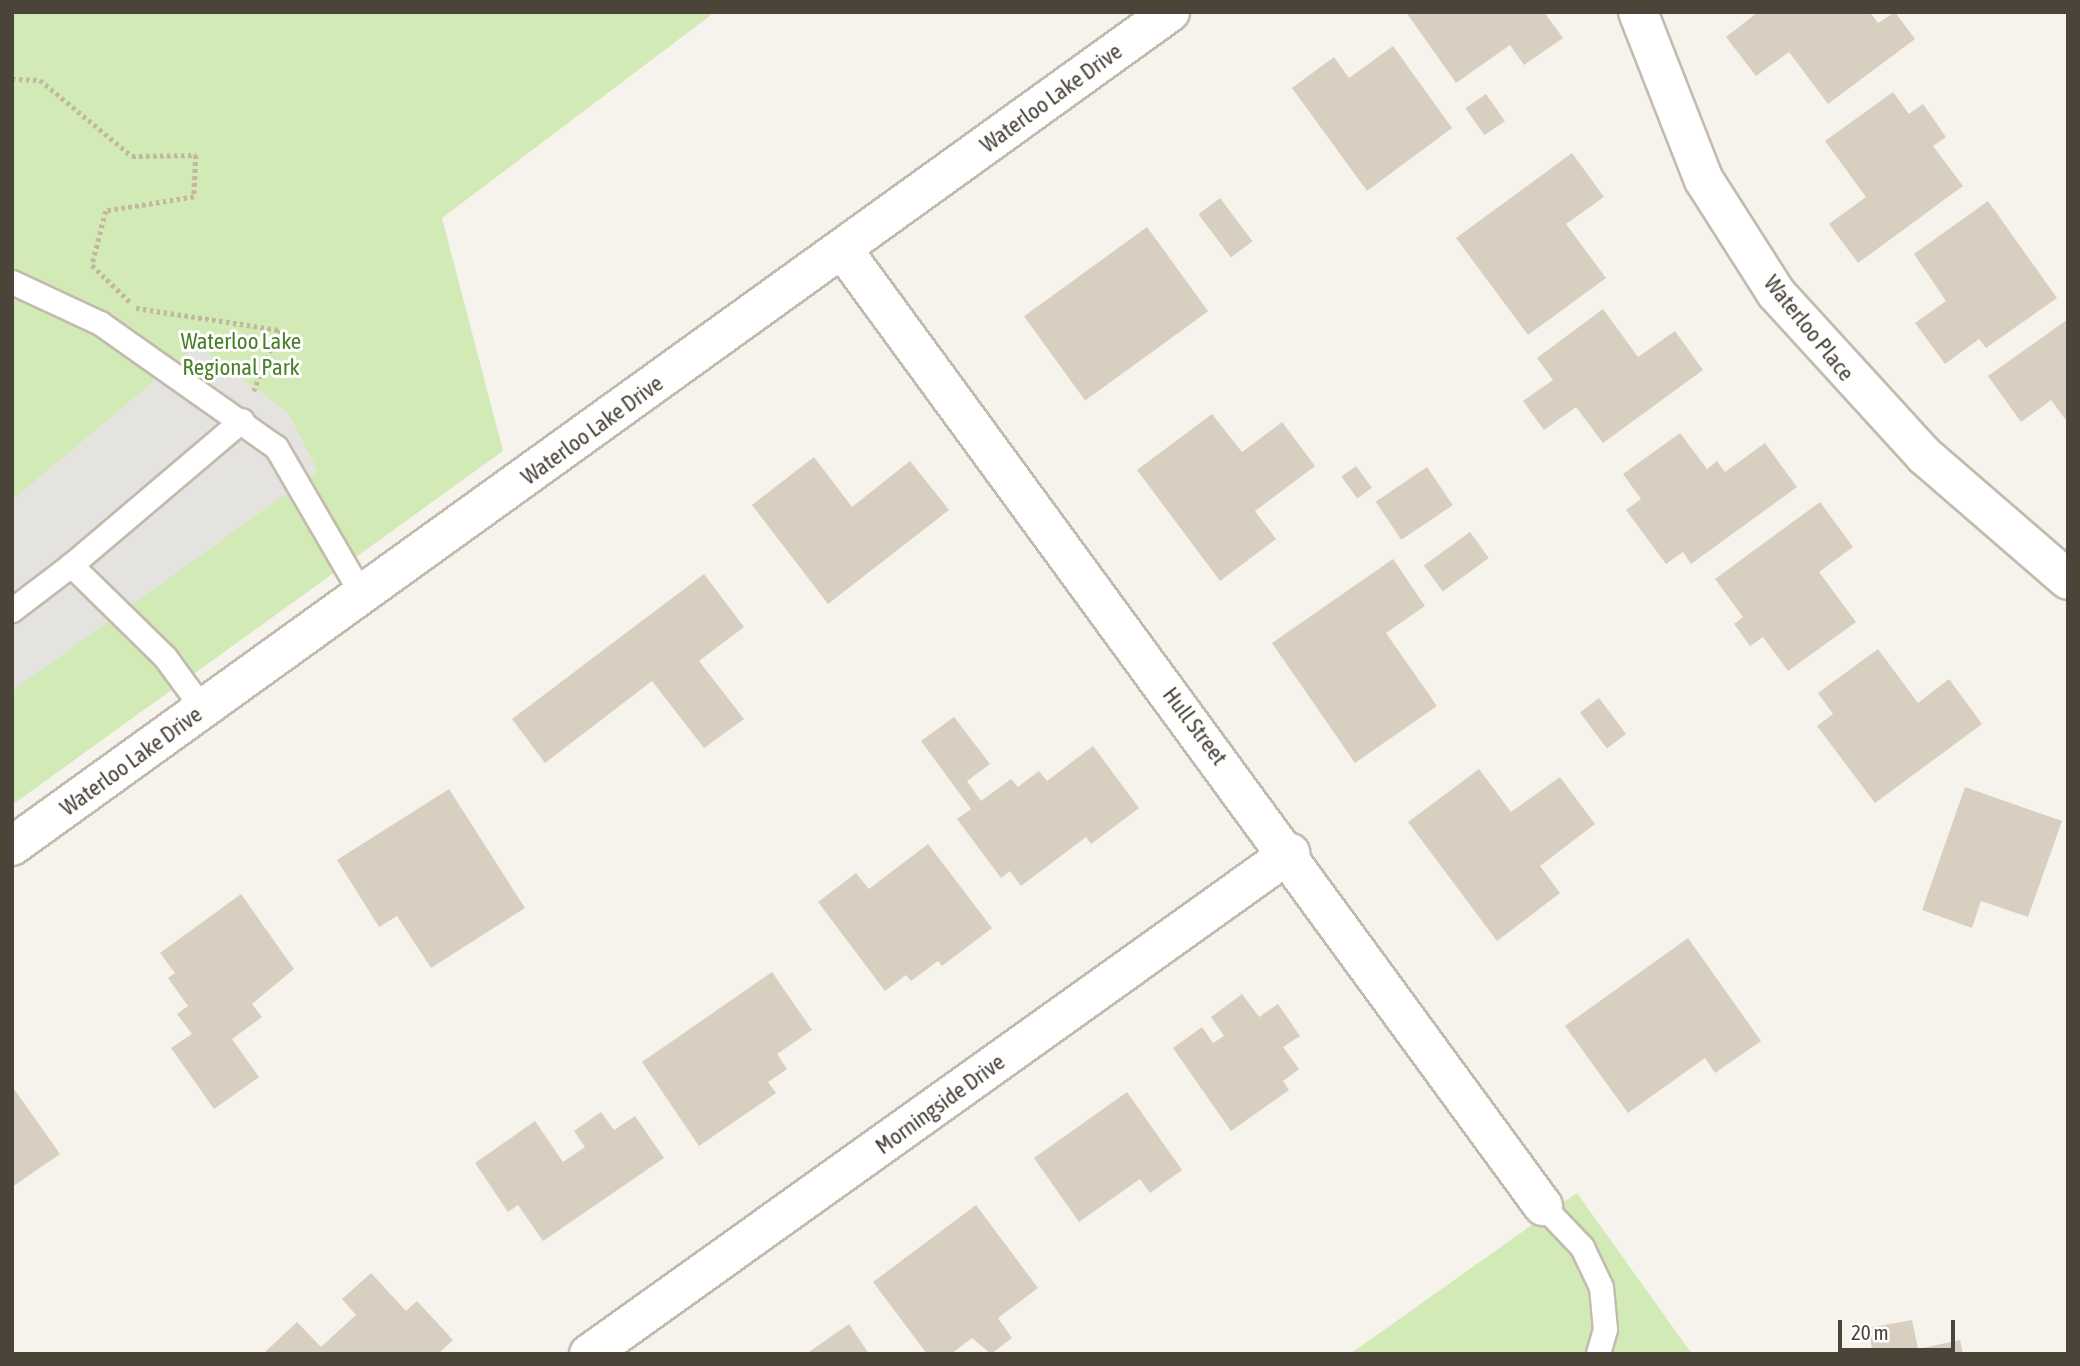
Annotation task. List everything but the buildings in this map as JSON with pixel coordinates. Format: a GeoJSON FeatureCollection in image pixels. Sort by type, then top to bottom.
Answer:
{"type":"FeatureCollection","features":[{"type":"Feature","properties":{"kind":"street","name":"Waterloo Lake Drive"},"geometry":{"type":"LineString","coordinates":[[12,846],[1170,12]]}},
{"type":"Feature","properties":{"kind":"street","name":"Waterloo Place"},"geometry":{"type":"LineString","coordinates":[[1639,12],[1704,180],[1776,293],[1925,456],[2068,580]]}},
{"type":"Feature","properties":{"kind":"street","name":"Hull Street"},"geometry":{"type":"LineString","coordinates":[[843,250],[1290,853],[1543,1206]]}},
{"type":"Feature","properties":{"kind":"street","name":"Morningside Drive"},"geometry":{"type":"LineString","coordinates":[[589,1354],[1290,853]]}},
{"type":"Feature","properties":{"kind":"lane"},"geometry":{"type":"LineString","coordinates":[[12,282],[100,323],[276,446],[362,595]]}},
{"type":"Feature","properties":{"kind":"lane"},"geometry":{"type":"LineString","coordinates":[[12,610],[71,565],[242,420]]}},
{"type":"Feature","properties":{"kind":"lane"},"geometry":{"type":"LineString","coordinates":[[71,565],[164,657],[203,709]]}},
{"type":"Feature","properties":{"kind":"lane"},"geometry":{"type":"LineString","coordinates":[[1543,1206],[1582,1247],[1601,1287],[1605,1329],[1598,1354]]}},
{"type":"Feature","properties":{"kind":"path"},"geometry":{"type":"LineString","coordinates":[[12,79],[40,80],[132,156],[196,155],[194,197],[106,211],[92,265],[136,308],[279,330],[242,420]]}},
{"type":"Feature","properties":{"kind":"green space","name":"Waterloo Lake Regional Park"},"geometry":{"type":"Polygon","coordinates":[[[12,12],[715,12],[442,218],[503,451],[12,805],[12,12]]]}},
{"type":"Feature","properties":{"kind":"green space"},"geometry":{"type":"Polygon","coordinates":[[[1577,1193],[1692,1354],[1350,1354],[1577,1193]]]}},
{"type":"Feature","properties":{"kind":"shaded area"},"geometry":{"type":"Polygon","coordinates":[[[197,345],[288,412],[318,471],[12,691],[12,500],[197,345]]]}}]}
